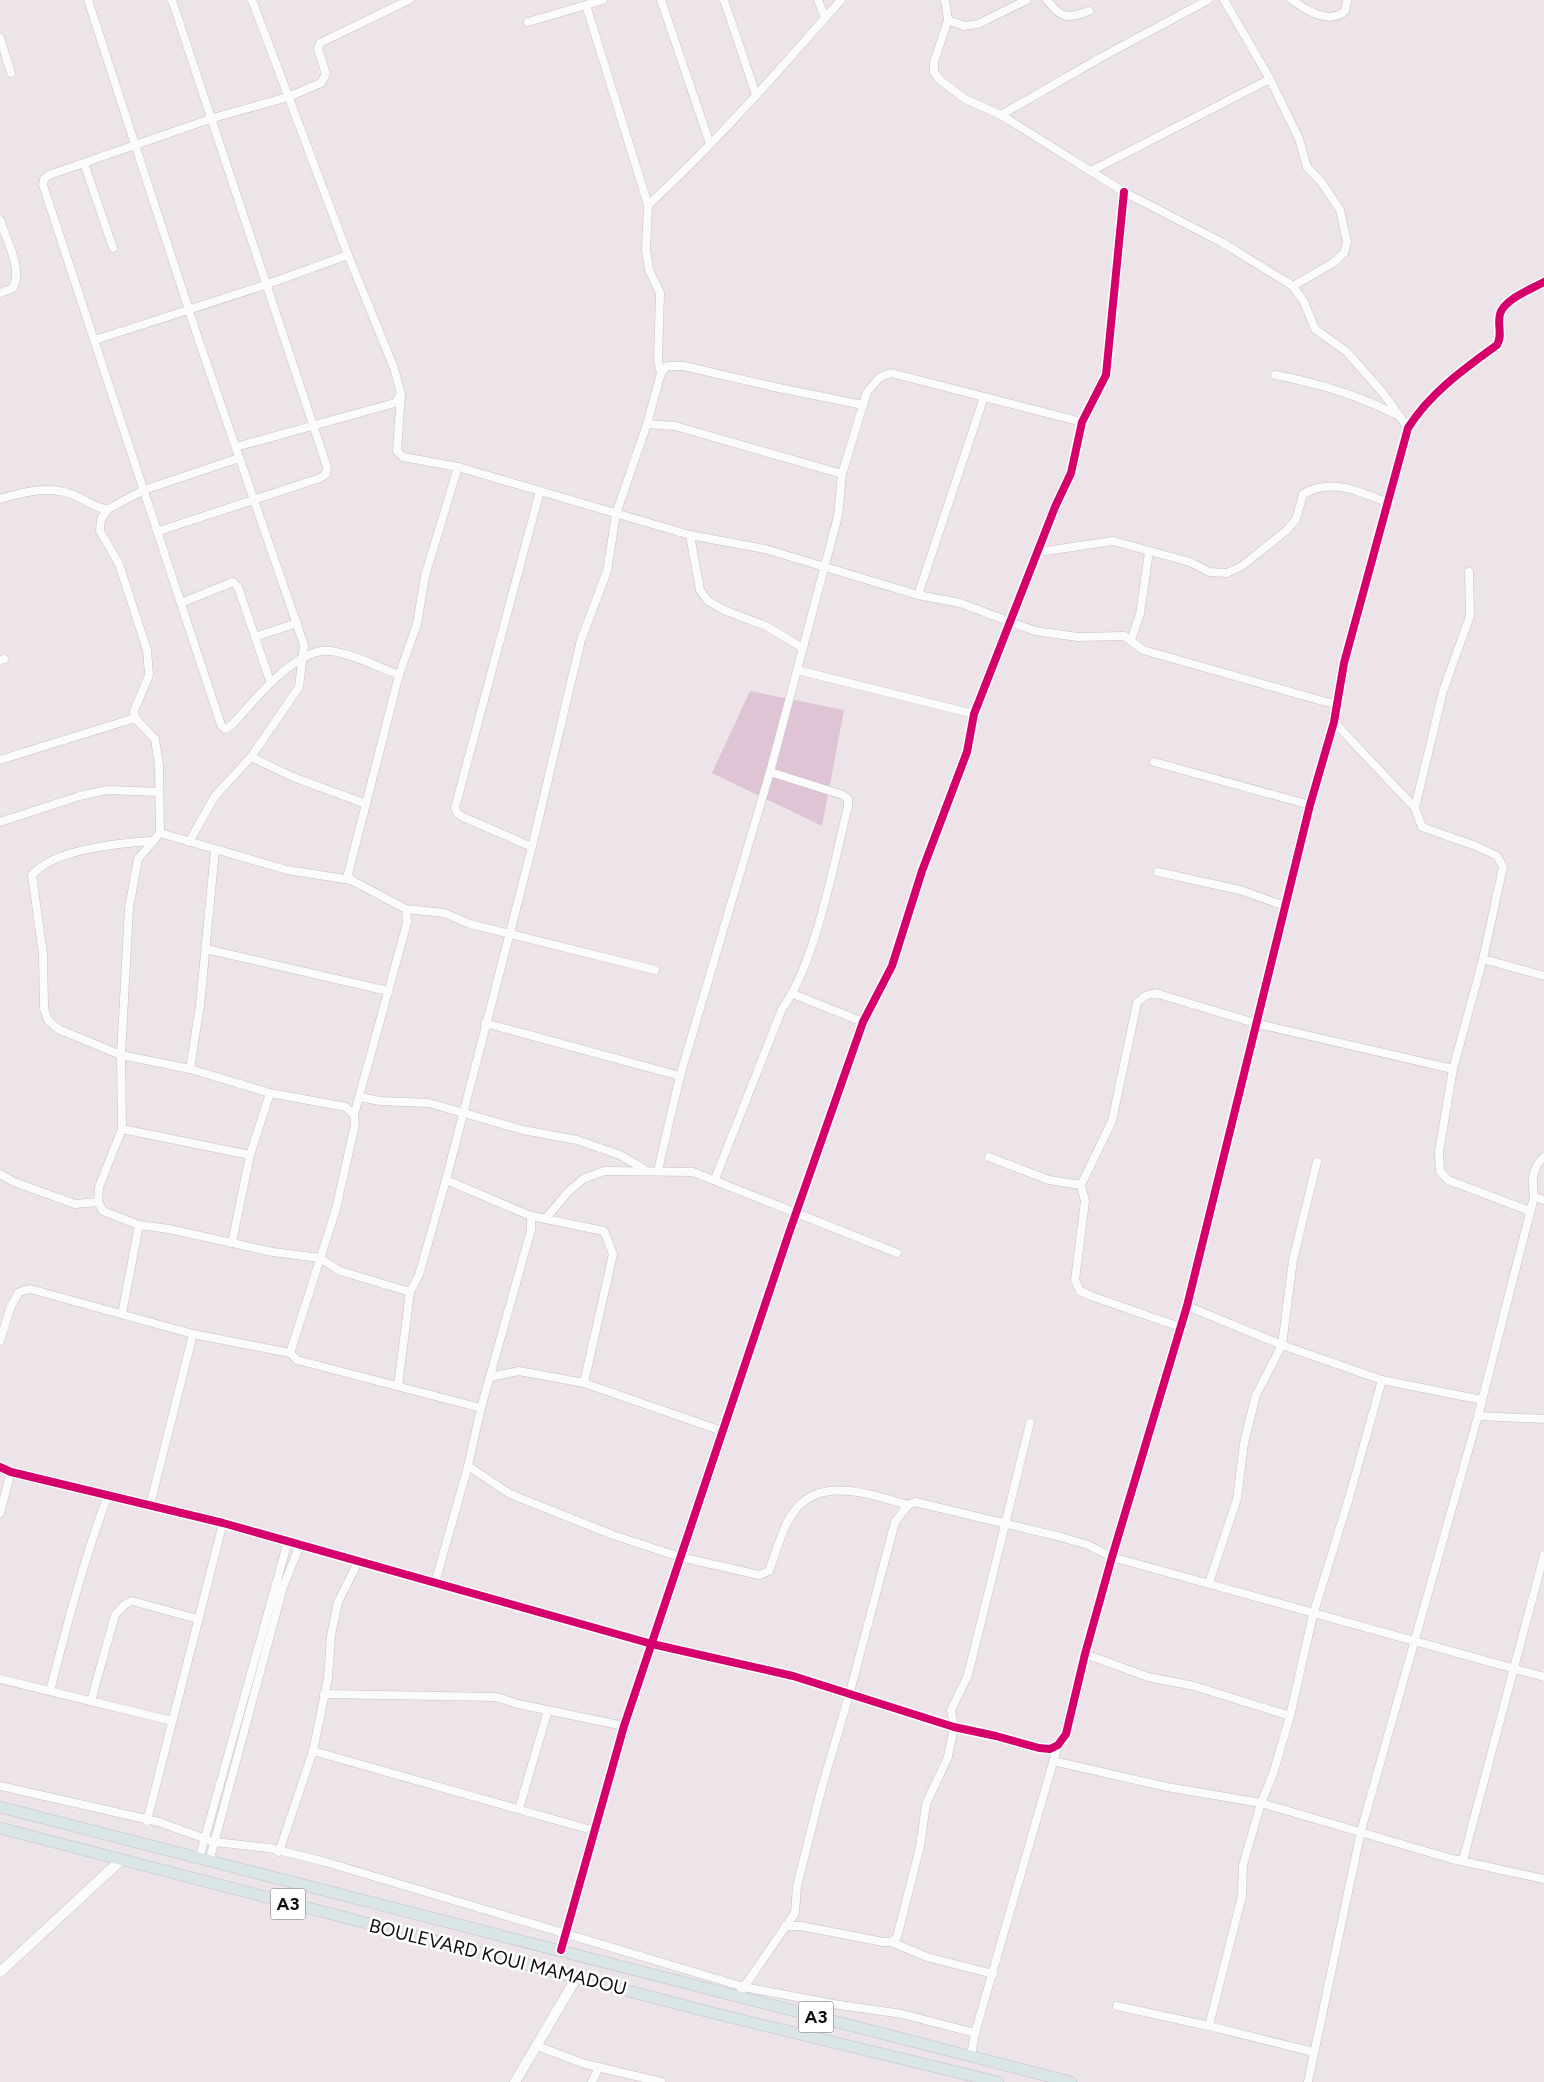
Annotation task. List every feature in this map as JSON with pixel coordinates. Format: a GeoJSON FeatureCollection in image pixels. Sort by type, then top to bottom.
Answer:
{"type":"FeatureCollection","features":[{"type":"Feature","properties":{"kind":"main road","name":"BOULEVARD KOUI MAMADOU"},"geometry":{"type":"LineString","coordinates":[[0,1807],[204,1861],[561,1950],[737,1998],[1071,2082]]}},
{"type":"Feature","properties":{"kind":"main road","name":"BOULEVARD KOUI MAMADOU"},"geometry":{"type":"LineString","coordinates":[[0,1828],[717,2014],[998,2082]]}},
{"type":"Feature","properties":{"kind":"main road"},"geometry":{"type":"LineString","coordinates":[[577,1977],[584,1956]]}},
{"type":"Feature","properties":{"kind":"street"},"geometry":{"type":"LineString","coordinates":[[88,0],[189,309],[304,645],[304,658],[299,687],[251,757],[216,796],[189,842]]}},
{"type":"Feature","properties":{"kind":"street"},"geometry":{"type":"LineString","coordinates":[[159,531],[254,501],[326,474],[327,467],[265,285],[213,118],[172,0]]}},
{"type":"Feature","properties":{"kind":"street"},"geometry":{"type":"LineString","coordinates":[[252,0],[348,255],[391,359],[401,394],[397,451],[403,457],[458,467],[690,535],[764,550],[918,596],[960,603],[1044,632],[1078,637],[1124,636],[1143,650],[1337,705]]}},
{"type":"Feature","properties":{"kind":"street"},"geometry":{"type":"LineString","coordinates":[[399,675],[341,654],[322,651],[304,658],[270,681],[233,724],[225,729],[221,725],[159,531],[43,185],[44,180],[49,175],[135,147],[213,118],[288,97],[322,83],[326,74],[318,49],[320,43],[410,0]]}},
{"type":"Feature","properties":{"kind":"street"},"geometry":{"type":"LineString","coordinates":[[528,22],[603,0]]}},
{"type":"Feature","properties":{"kind":"street"},"geometry":{"type":"LineString","coordinates":[[661,0],[710,144]]}},
{"type":"Feature","properties":{"kind":"street"},"geometry":{"type":"LineString","coordinates":[[724,0],[756,96]]}},
{"type":"Feature","properties":{"kind":"street"},"geometry":{"type":"LineString","coordinates":[[818,0],[825,18]]}},
{"type":"Feature","properties":{"kind":"street"},"geometry":{"type":"LineString","coordinates":[[648,205],[678,178],[756,96],[841,0]]}},
{"type":"Feature","properties":{"kind":"street"},"geometry":{"type":"LineString","coordinates":[[945,0],[948,20],[934,62],[934,72],[940,80],[965,99],[1001,115],[1124,192],[1223,243],[1293,286],[1304,302],[1315,329],[1347,352],[1383,393],[1408,428]]}},
{"type":"Feature","properties":{"kind":"street"},"geometry":{"type":"LineString","coordinates":[[948,20],[964,26],[978,24],[1027,0]]}},
{"type":"Feature","properties":{"kind":"street"},"geometry":{"type":"LineString","coordinates":[[1047,0],[1058,13],[1066,17],[1074,17],[1089,11]]}},
{"type":"Feature","properties":{"kind":"street"},"geometry":{"type":"LineString","coordinates":[[1001,115],[1100,58],[1208,0]]}},
{"type":"Feature","properties":{"kind":"street"},"geometry":{"type":"LineString","coordinates":[[1224,0],[1270,79],[1300,139],[1307,167],[1322,182],[1340,210],[1347,242],[1344,253],[1333,263],[1293,286]]}},
{"type":"Feature","properties":{"kind":"street"},"geometry":{"type":"LineString","coordinates":[[1292,0],[1318,15],[1332,17],[1345,11],[1347,0]]}},
{"type":"Feature","properties":{"kind":"street"},"geometry":{"type":"LineString","coordinates":[[398,1386],[410,1292],[420,1275],[446,1180],[462,1112],[532,847],[581,640],[607,572],[616,514],[647,424],[660,372],[658,361],[660,293],[649,270],[646,250],[648,205],[586,5]]}},
{"type":"Feature","properties":{"kind":"street"},"geometry":{"type":"LineString","coordinates":[[0,38],[11,73]]}},
{"type":"Feature","properties":{"kind":"street"},"geometry":{"type":"LineString","coordinates":[[1091,171],[1270,79]]}},
{"type":"Feature","properties":{"kind":"street"},"geometry":{"type":"LineString","coordinates":[[84,163],[113,248]]}},
{"type":"Feature","properties":{"kind":"street"},"geometry":{"type":"LineString","coordinates":[[561,1950],[624,1726],[796,1213],[863,1022],[892,966],[922,871],[967,752],[974,714],[1055,507],[1071,473],[1082,422],[1106,375],[1124,192]]}},
{"type":"Feature","properties":{"kind":"street"},"geometry":{"type":"LineString","coordinates":[[0,220],[2,231],[14,260],[17,279],[13,288],[0,293]]}},
{"type":"Feature","properties":{"kind":"street"},"geometry":{"type":"LineString","coordinates":[[95,340],[265,285],[348,255]]}},
{"type":"Feature","properties":{"kind":"street"},"geometry":{"type":"LineString","coordinates":[[971,2056],[1053,1761],[1058,1745],[1066,1734],[1085,1654],[1186,1306],[1258,1024],[1310,805],[1334,722],[1344,663],[1408,428],[1424,405],[1500,340],[1500,315],[1505,306],[1544,282]]}},
{"type":"Feature","properties":{"kind":"street"},"geometry":{"type":"LineString","coordinates":[[660,372],[667,366],[684,366],[774,388],[864,404]]}},
{"type":"Feature","properties":{"kind":"street"},"geometry":{"type":"LineString","coordinates":[[658,1170],[680,1076],[770,772],[838,516],[842,474],[867,392],[880,377],[890,373],[1082,422]]}},
{"type":"Feature","properties":{"kind":"street"},"geometry":{"type":"LineString","coordinates":[[1275,375],[1318,383],[1370,401],[1399,416]]}},
{"type":"Feature","properties":{"kind":"street"},"geometry":{"type":"LineString","coordinates":[[236,447],[395,403],[401,394]]}},
{"type":"Feature","properties":{"kind":"street"},"geometry":{"type":"LineString","coordinates":[[918,596],[984,397]]}},
{"type":"Feature","properties":{"kind":"street"},"geometry":{"type":"LineString","coordinates":[[647,424],[675,426],[842,474]]}},
{"type":"Feature","properties":{"kind":"street"},"geometry":{"type":"LineString","coordinates":[[239,458],[144,490],[108,509],[101,519],[100,531],[120,564],[147,650],[149,675],[134,711],[135,718],[155,739],[159,765],[160,833],[138,859],[129,908],[121,1055],[122,1129],[99,1187],[98,1202],[103,1211],[139,1225],[170,1229],[273,1252],[320,1258],[340,1271],[410,1292]]}},
{"type":"Feature","properties":{"kind":"street"},"geometry":{"type":"LineString","coordinates":[[351,880],[348,874],[399,675],[417,624],[425,576],[458,467]]}},
{"type":"Feature","properties":{"kind":"street"},"geometry":{"type":"LineString","coordinates":[[1039,552],[1113,540],[1149,552],[1190,562],[1209,572],[1227,573],[1242,566],[1287,530],[1296,519],[1303,494],[1316,487],[1330,486],[1358,490],[1388,503]]}},
{"type":"Feature","properties":{"kind":"street"},"geometry":{"type":"LineString","coordinates":[[0,499],[46,489],[62,491],[80,498],[94,508],[108,509]]}},
{"type":"Feature","properties":{"kind":"street"},"geometry":{"type":"LineString","coordinates":[[532,847],[463,817],[457,813],[455,808],[540,491]]}},
{"type":"Feature","properties":{"kind":"street"},"geometry":{"type":"LineString","coordinates":[[690,535],[700,590],[708,601],[726,611],[766,626],[803,648]]}},
{"type":"Feature","properties":{"kind":"street"},"geometry":{"type":"LineString","coordinates":[[1131,640],[1140,614],[1149,552]]}},
{"type":"Feature","properties":{"kind":"street"},"geometry":{"type":"LineString","coordinates":[[1415,808],[1443,691],[1470,616],[1469,572]]}},
{"type":"Feature","properties":{"kind":"street"},"geometry":{"type":"LineString","coordinates":[[181,603],[233,582],[238,587],[270,681]]}},
{"type":"Feature","properties":{"kind":"street"},"geometry":{"type":"LineString","coordinates":[[254,637],[297,623]]}},
{"type":"Feature","properties":{"kind":"street"},"geometry":{"type":"LineString","coordinates":[[797,670],[974,714]]}},
{"type":"Feature","properties":{"kind":"street"},"geometry":{"type":"LineString","coordinates":[[0,760],[135,718]]}},
{"type":"Feature","properties":{"kind":"street"},"geometry":{"type":"LineString","coordinates":[[1334,722],[1415,808],[1422,827],[1476,846],[1496,856],[1503,867],[1483,959],[1453,1068],[1439,1152],[1440,1171],[1448,1180],[1530,1211]]}},
{"type":"Feature","properties":{"kind":"street"},"geometry":{"type":"LineString","coordinates":[[251,757],[293,777],[366,804]]}},
{"type":"Feature","properties":{"kind":"street"},"geometry":{"type":"LineString","coordinates":[[1154,762],[1310,805]]}},
{"type":"Feature","properties":{"kind":"street"},"geometry":{"type":"LineString","coordinates":[[716,1179],[782,1009],[793,994],[815,932],[848,807],[848,800],[843,795],[770,772]]}},
{"type":"Feature","properties":{"kind":"street"},"geometry":{"type":"LineString","coordinates":[[0,822],[83,795],[108,790],[159,792]]}},
{"type":"Feature","properties":{"kind":"street"},"geometry":{"type":"LineString","coordinates":[[160,833],[287,870],[351,880],[406,909],[444,913],[470,924],[655,970]]}},
{"type":"Feature","properties":{"kind":"street"},"geometry":{"type":"LineString","coordinates":[[152,841],[115,844],[64,856],[38,868],[32,875],[43,954],[44,1008],[48,1020],[58,1029],[121,1055],[190,1069],[270,1093],[346,1107],[354,1115]]}},
{"type":"Feature","properties":{"kind":"street"},"geometry":{"type":"LineString","coordinates":[[190,1069],[206,950],[215,850]]}},
{"type":"Feature","properties":{"kind":"street"},"geometry":{"type":"LineString","coordinates":[[1158,872],[1240,890],[1285,906]]}},
{"type":"Feature","properties":{"kind":"street"},"geometry":{"type":"LineString","coordinates":[[290,1353],[336,1209],[356,1124],[354,1115],[407,923],[406,909]]}},
{"type":"Feature","properties":{"kind":"street"},"geometry":{"type":"LineString","coordinates":[[206,950],[388,990]]}},
{"type":"Feature","properties":{"kind":"street"},"geometry":{"type":"LineString","coordinates":[[1483,959],[1544,976]]}},
{"type":"Feature","properties":{"kind":"street"},"geometry":{"type":"LineString","coordinates":[[1180,1327],[1080,1291],[1075,1280],[1085,1201],[1081,1185],[1112,1122],[1137,1003],[1145,996],[1155,993],[1258,1024],[1453,1068]]}},
{"type":"Feature","properties":{"kind":"street"},"geometry":{"type":"LineString","coordinates":[[793,994],[863,1022]]}},
{"type":"Feature","properties":{"kind":"street"},"geometry":{"type":"LineString","coordinates":[[485,1023],[680,1076]]}},
{"type":"Feature","properties":{"kind":"street"},"geometry":{"type":"LineString","coordinates":[[232,1243],[250,1155],[270,1093]]}},
{"type":"Feature","properties":{"kind":"street"},"geometry":{"type":"LineString","coordinates":[[360,1097],[380,1101],[428,1103],[523,1130],[577,1140],[620,1155],[644,1170]]}},
{"type":"Feature","properties":{"kind":"street"},"geometry":{"type":"LineString","coordinates":[[122,1129],[250,1155]]}},
{"type":"Feature","properties":{"kind":"street"},"geometry":{"type":"LineString","coordinates":[[989,1157],[1049,1180],[1081,1185]]}},
{"type":"Feature","properties":{"kind":"street"},"geometry":{"type":"LineString","coordinates":[[1308,2082],[1361,1831],[1478,1416],[1534,1197],[1532,1177],[1536,1167],[1544,1157]]}},
{"type":"Feature","properties":{"kind":"street"},"geometry":{"type":"LineString","coordinates":[[1209,1583],[1237,1499],[1244,1443],[1256,1395],[1282,1346],[1293,1260],[1317,1162]]}},
{"type":"Feature","properties":{"kind":"street"},"geometry":{"type":"LineString","coordinates":[[546,1218],[568,1192],[583,1179],[604,1171],[658,1170],[693,1172],[716,1179],[897,1253]]}},
{"type":"Feature","properties":{"kind":"street"},"geometry":{"type":"LineString","coordinates":[[0,1174],[14,1182],[74,1204],[98,1202]]}},
{"type":"Feature","properties":{"kind":"street"},"geometry":{"type":"LineString","coordinates":[[446,1180],[531,1216],[604,1231],[613,1254],[584,1382]]}},
{"type":"Feature","properties":{"kind":"street"},"geometry":{"type":"LineString","coordinates":[[1534,1197],[1544,1200]]}},
{"type":"Feature","properties":{"kind":"street"},"geometry":{"type":"LineString","coordinates":[[435,1583],[468,1466],[481,1408],[531,1230],[531,1216]]}},
{"type":"Feature","properties":{"kind":"street"},"geometry":{"type":"LineString","coordinates":[[122,1314],[139,1225]]}},
{"type":"Feature","properties":{"kind":"street"},"geometry":{"type":"LineString","coordinates":[[0,1341],[11,1306],[19,1292],[30,1289],[193,1334],[290,1353],[297,1360],[481,1408]]}},
{"type":"Feature","properties":{"kind":"street"},"geometry":{"type":"LineString","coordinates":[[1186,1306],[1282,1346],[1382,1380],[1482,1400]]}},
{"type":"Feature","properties":{"kind":"street"},"geometry":{"type":"LineString","coordinates":[[150,1505],[193,1334]]}},
{"type":"Feature","properties":{"kind":"street"},"geometry":{"type":"LineString","coordinates":[[490,1377],[519,1371],[584,1382],[722,1430]]}},
{"type":"Feature","properties":{"kind":"street"},"geometry":{"type":"LineString","coordinates":[[1209,2026],[1242,1896],[1243,1865],[1261,1803],[1274,1774],[1290,1716],[1313,1615],[1349,1498],[1382,1380]]}},
{"type":"Feature","properties":{"kind":"street"},"geometry":{"type":"LineString","coordinates":[[1478,1416],[1544,1419]]}},
{"type":"Feature","properties":{"kind":"street"},"geometry":{"type":"LineString","coordinates":[[891,1942],[897,1938],[900,1930],[920,1847],[926,1804],[948,1757],[954,1727],[951,1710],[968,1675],[1030,1424]]}},
{"type":"Feature","properties":{"kind":"street"},"geometry":{"type":"LineString","coordinates":[[468,1466],[510,1494],[613,1535],[680,1557],[759,1575],[770,1571],[788,1521],[797,1506],[823,1491],[853,1490],[908,1505],[922,1502],[1004,1524],[1032,1529],[1088,1545],[1112,1558],[1209,1583],[1313,1615],[1544,1678]]}},
{"type":"Feature","properties":{"kind":"street"},"geometry":{"type":"LineString","coordinates":[[0,1467],[10,1472],[223,1523],[652,1644],[793,1676],[850,1692],[954,1727],[1039,1748],[1050,1749],[1058,1745]]}},
{"type":"Feature","properties":{"kind":"street"},"geometry":{"type":"LineString","coordinates":[[0,1512],[10,1472]]}},
{"type":"Feature","properties":{"kind":"street"},"geometry":{"type":"LineString","coordinates":[[50,1691],[92,1537],[108,1495]]}},
{"type":"Feature","properties":{"kind":"street"},"geometry":{"type":"LineString","coordinates":[[737,1998],[795,1913],[798,1886],[820,1796],[895,1522],[908,1505]]}},
{"type":"Feature","properties":{"kind":"street"},"geometry":{"type":"LineString","coordinates":[[146,1821],[223,1523]]}},
{"type":"Feature","properties":{"kind":"street"},"geometry":{"type":"LineString","coordinates":[[204,1861],[205,1839],[288,1541]]}},
{"type":"Feature","properties":{"kind":"street"},"geometry":{"type":"LineString","coordinates":[[204,1861],[214,1842],[283,1588],[300,1545]]}},
{"type":"Feature","properties":{"kind":"street"},"geometry":{"type":"LineString","coordinates":[[1464,1860],[1544,1555]]}},
{"type":"Feature","properties":{"kind":"street"},"geometry":{"type":"LineString","coordinates":[[279,1852],[313,1751],[328,1678],[331,1636],[338,1602],[358,1562]]}},
{"type":"Feature","properties":{"kind":"street"},"geometry":{"type":"LineString","coordinates":[[91,1701],[115,1615],[124,1605],[132,1601],[198,1619]]}},
{"type":"Feature","properties":{"kind":"street"},"geometry":{"type":"LineString","coordinates":[[1085,1654],[1148,1677],[1194,1686],[1290,1716]]}},
{"type":"Feature","properties":{"kind":"street"},"geometry":{"type":"LineString","coordinates":[[0,1679],[172,1720]]}},
{"type":"Feature","properties":{"kind":"street"},"geometry":{"type":"LineString","coordinates":[[324,1694],[496,1697],[624,1726]]}},
{"type":"Feature","properties":{"kind":"street"},"geometry":{"type":"LineString","coordinates":[[519,1809],[548,1710]]}},
{"type":"Feature","properties":{"kind":"street"},"geometry":{"type":"LineString","coordinates":[[313,1751],[595,1831]]}},
{"type":"Feature","properties":{"kind":"street"},"geometry":{"type":"LineString","coordinates":[[1053,1761],[1167,1787],[1261,1803],[1464,1860],[1544,1879]]}},
{"type":"Feature","properties":{"kind":"street"},"geometry":{"type":"LineString","coordinates":[[0,1786],[146,1821],[159,1822],[214,1842],[269,1848],[340,1866],[744,1987],[833,2004],[902,2014],[976,2033]]}},
{"type":"Feature","properties":{"kind":"street"},"geometry":{"type":"LineString","coordinates":[[0,1972],[121,1860]]}},
{"type":"Feature","properties":{"kind":"street"},"geometry":{"type":"LineString","coordinates":[[785,1926],[801,1926],[891,1942],[928,1957],[993,1974]]}},
{"type":"Feature","properties":{"kind":"street"},"geometry":{"type":"LineString","coordinates":[[515,2082],[577,1977]]}},
{"type":"Feature","properties":{"kind":"street"},"geometry":{"type":"LineString","coordinates":[[1116,2006],[1209,2026],[1313,2052]]}},
{"type":"Feature","properties":{"kind":"street"},"geometry":{"type":"LineString","coordinates":[[537,2046],[599,2067],[661,2082]]}},
{"type":"Feature","properties":{"kind":"street"},"geometry":{"type":"LineString","coordinates":[[592,2082],[599,2067]]}},
{"type":"Feature","properties":{"kind":"shaded area"},"geometry":{"type":"Polygon","coordinates":[[[750,691],[844,710],[822,826],[712,773],[750,691]]]}},
{"type":"Feature","properties":{"kind":"cycle path"},"geometry":{"type":"LineString","coordinates":[[561,1950],[624,1726],[789,1233],[863,1022],[892,966],[922,871],[967,752],[974,714],[1055,507],[1071,473],[1082,422],[1106,375],[1124,192]]}},
{"type":"Feature","properties":{"kind":"cycle path"},"geometry":{"type":"LineString","coordinates":[[0,1467],[11,1472],[223,1523],[652,1644],[793,1676],[954,1727],[1039,1748],[1050,1749],[1058,1745],[1066,1734],[1085,1654],[1112,1557],[1187,1306],[1310,805],[1334,722],[1344,663],[1408,428],[1437,393],[1497,345],[1500,337],[1500,314],[1507,304],[1519,295],[1544,282]]}}]}
